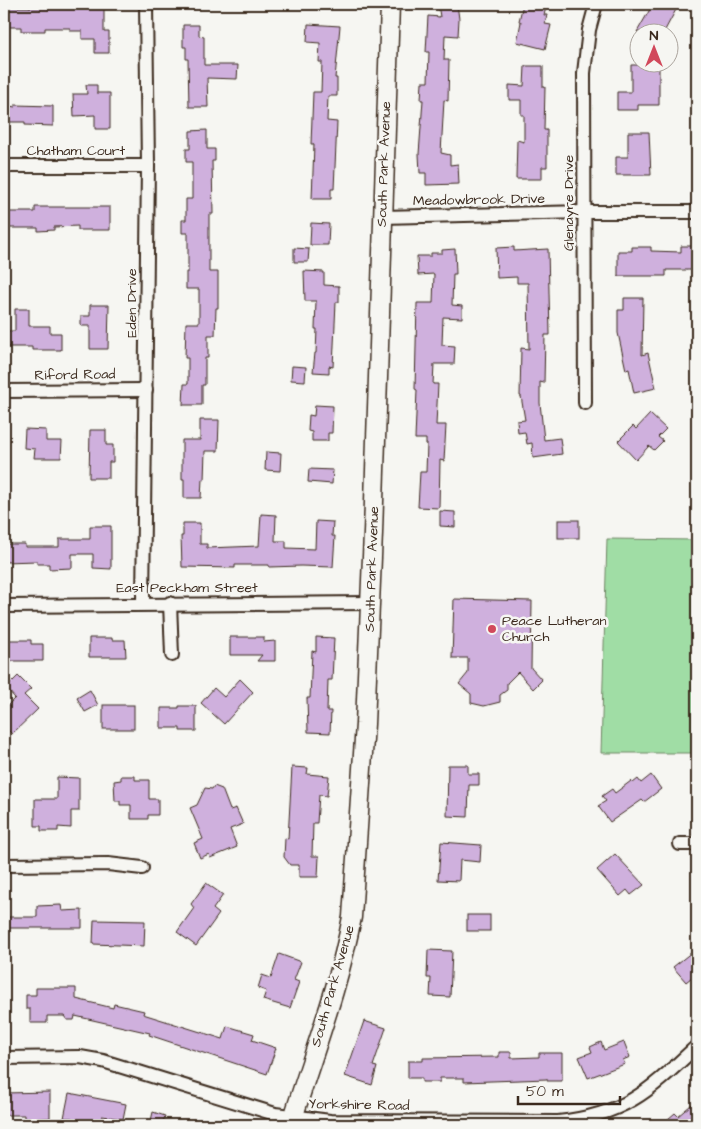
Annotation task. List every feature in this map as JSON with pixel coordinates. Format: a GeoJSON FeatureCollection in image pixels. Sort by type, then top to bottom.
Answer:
{"type":"FeatureCollection","features":[{"type":"Feature","properties":{"kind":"main road","name":"South Park Avenue"},"geometry":{"type":"LineString","coordinates":[[292,1122],[347,946],[352,917],[362,779],[370,603],[390,4]]}},
{"type":"Feature","properties":{"kind":"street","name":"Eden Drive"},"geometry":{"type":"LineString","coordinates":[[143,604],[148,166],[146,4]]}},
{"type":"Feature","properties":{"kind":"street","name":"Glenayre Drive"},"geometry":{"type":"LineString","coordinates":[[585,403],[584,212],[586,52],[589,30],[596,4]]}},
{"type":"Feature","properties":{"kind":"street","name":"Chatham Court"},"geometry":{"type":"LineString","coordinates":[[4,166],[148,166]]}},
{"type":"Feature","properties":{"kind":"street","name":"Meadowbrook Drive"},"geometry":{"type":"LineString","coordinates":[[382,217],[584,212],[697,212]]}},
{"type":"Feature","properties":{"kind":"street","name":"Riford Road"},"geometry":{"type":"LineString","coordinates":[[4,391],[146,390]]}},
{"type":"Feature","properties":{"kind":"street","name":"East Peckham Street"},"geometry":{"type":"LineString","coordinates":[[4,606],[370,603]]}},
{"type":"Feature","properties":{"kind":"street"},"geometry":{"type":"LineString","coordinates":[[170,604],[172,655]]}},
{"type":"Feature","properties":{"kind":"street"},"geometry":{"type":"LineString","coordinates":[[680,844],[697,844]]}},
{"type":"Feature","properties":{"kind":"street"},"geometry":{"type":"LineString","coordinates":[[4,865],[108,864],[142,868]]}},
{"type":"Feature","properties":{"kind":"street","name":"Yorkshire Road"},"geometry":{"type":"LineString","coordinates":[[4,1058],[80,1057],[102,1061],[275,1114],[292,1122],[558,1122],[576,1120],[609,1111],[640,1096],[654,1086],[697,1046]]}},
{"type":"Feature","properties":{"kind":"green space"},"geometry":{"type":"Polygon","coordinates":[[[607,539],[697,540],[697,753],[601,753],[607,539]]]}},
{"type":"Feature","properties":{"kind":"building"},"geometry":{"type":"Polygon","coordinates":[[[438,4],[457,4],[459,19],[458,36],[445,35],[444,60],[449,60],[448,101],[444,100],[441,153],[450,155],[450,165],[458,164],[459,184],[426,185],[426,173],[420,173],[419,154],[423,100],[421,100],[422,82],[428,82],[429,52],[426,52],[428,16],[440,17],[438,4]]]}},
{"type":"Feature","properties":{"kind":"building"},"geometry":{"type":"Polygon","coordinates":[[[523,4],[547,4],[544,15],[547,15],[545,24],[551,25],[545,49],[517,42],[523,4]]]}},
{"type":"Feature","properties":{"kind":"building"},"geometry":{"type":"Polygon","coordinates":[[[653,4],[679,4],[669,22],[643,22],[653,4]]]}},
{"type":"Feature","properties":{"kind":"building"},"geometry":{"type":"Polygon","coordinates":[[[8,7],[104,8],[104,32],[109,32],[109,53],[95,53],[95,39],[82,39],[82,31],[70,31],[70,28],[45,28],[45,31],[21,31],[21,27],[8,27],[8,7]]]}},
{"type":"Feature","properties":{"kind":"building"},"geometry":{"type":"Polygon","coordinates":[[[308,24],[340,26],[335,78],[337,78],[337,96],[328,96],[327,121],[337,122],[334,189],[331,189],[331,199],[312,199],[314,144],[311,144],[313,92],[321,92],[322,62],[319,62],[320,43],[307,42],[308,24]]]}},
{"type":"Feature","properties":{"kind":"building"},"geometry":{"type":"Polygon","coordinates":[[[183,25],[199,25],[199,36],[204,37],[204,65],[238,65],[237,79],[207,78],[208,107],[189,107],[188,59],[186,59],[186,47],[183,47],[183,25]]]}},
{"type":"Feature","properties":{"kind":"building"},"geometry":{"type":"Polygon","coordinates":[[[525,66],[543,66],[543,87],[545,87],[544,130],[547,130],[547,167],[542,167],[542,179],[516,179],[517,140],[524,142],[524,115],[521,115],[521,100],[509,100],[509,85],[524,86],[525,66]]]}},
{"type":"Feature","properties":{"kind":"building"},"geometry":{"type":"Polygon","coordinates":[[[631,72],[659,72],[659,105],[638,105],[638,110],[617,110],[617,92],[631,92],[631,72]]]}},
{"type":"Feature","properties":{"kind":"building"},"geometry":{"type":"Polygon","coordinates":[[[86,85],[97,85],[97,93],[110,93],[110,129],[95,129],[95,115],[74,116],[73,94],[87,94],[86,85]]]}},
{"type":"Feature","properties":{"kind":"building"},"geometry":{"type":"Polygon","coordinates":[[[15,105],[53,106],[53,126],[25,125],[25,122],[9,122],[10,106],[15,107],[15,105]]]}},
{"type":"Feature","properties":{"kind":"building"},"geometry":{"type":"Polygon","coordinates":[[[207,130],[207,149],[215,149],[215,161],[212,161],[213,214],[209,214],[209,272],[218,272],[218,308],[216,308],[215,335],[208,335],[208,358],[205,358],[205,385],[202,385],[202,405],[183,405],[184,384],[188,384],[188,358],[185,358],[186,323],[199,323],[199,289],[186,289],[188,233],[182,233],[182,220],[186,220],[186,199],[192,199],[192,162],[186,162],[186,149],[190,149],[190,131],[207,130]]]}},
{"type":"Feature","properties":{"kind":"building"},"geometry":{"type":"Polygon","coordinates":[[[628,132],[649,132],[651,175],[616,175],[616,157],[628,157],[628,132]]]}},
{"type":"Feature","properties":{"kind":"building"},"geometry":{"type":"Polygon","coordinates":[[[35,207],[110,207],[110,230],[78,230],[78,226],[54,227],[54,230],[38,231],[38,228],[4,228],[4,212],[35,212],[35,207]]]}},
{"type":"Feature","properties":{"kind":"building"},"geometry":{"type":"Polygon","coordinates":[[[311,223],[329,224],[328,245],[310,245],[311,223]]]}},
{"type":"Feature","properties":{"kind":"building"},"geometry":{"type":"Polygon","coordinates":[[[681,246],[697,246],[697,270],[666,270],[666,276],[618,276],[618,251],[632,251],[632,247],[651,247],[651,251],[681,252],[681,246]]]}},
{"type":"Feature","properties":{"kind":"building"},"geometry":{"type":"Polygon","coordinates":[[[514,247],[514,251],[548,249],[550,335],[545,335],[544,383],[540,382],[540,403],[544,440],[560,438],[562,454],[533,458],[532,443],[527,444],[525,432],[518,433],[517,421],[525,420],[520,396],[521,348],[529,349],[528,283],[517,283],[517,277],[497,278],[496,248],[514,247]]]}},
{"type":"Feature","properties":{"kind":"building"},"geometry":{"type":"Polygon","coordinates":[[[294,248],[309,249],[308,262],[294,262],[294,248]]]}},
{"type":"Feature","properties":{"kind":"building"},"geometry":{"type":"Polygon","coordinates":[[[455,249],[456,274],[453,274],[452,305],[462,306],[462,318],[443,317],[442,345],[455,346],[454,364],[434,364],[433,384],[438,384],[436,425],[446,425],[444,461],[440,460],[439,508],[418,507],[420,472],[426,472],[427,444],[426,439],[415,439],[417,303],[433,303],[434,274],[418,275],[417,256],[431,256],[431,253],[442,253],[442,250],[455,249]]]}},
{"type":"Feature","properties":{"kind":"building"},"geometry":{"type":"Polygon","coordinates":[[[304,271],[324,272],[324,285],[339,286],[339,302],[336,302],[333,367],[329,366],[329,373],[313,372],[316,353],[316,301],[305,301],[304,271]]]}},
{"type":"Feature","properties":{"kind":"building"},"geometry":{"type":"Polygon","coordinates":[[[624,298],[643,298],[642,355],[648,353],[656,388],[634,393],[629,369],[626,370],[618,333],[618,310],[624,310],[624,298]]]}},
{"type":"Feature","properties":{"kind":"building"},"geometry":{"type":"Polygon","coordinates":[[[90,305],[109,305],[108,349],[90,349],[90,326],[81,326],[81,316],[90,316],[90,305]]]}},
{"type":"Feature","properties":{"kind":"building"},"geometry":{"type":"Polygon","coordinates":[[[15,309],[29,309],[29,326],[50,326],[50,333],[61,333],[61,350],[32,350],[32,347],[4,347],[4,331],[15,331],[15,309]]]}},
{"type":"Feature","properties":{"kind":"building"},"geometry":{"type":"Polygon","coordinates":[[[292,366],[306,367],[305,381],[291,380],[292,366]]]}},
{"type":"Feature","properties":{"kind":"building"},"geometry":{"type":"Polygon","coordinates":[[[315,405],[333,406],[332,433],[328,433],[328,441],[312,441],[312,432],[308,431],[309,415],[314,416],[315,405]]]}},
{"type":"Feature","properties":{"kind":"building"},"geometry":{"type":"Polygon","coordinates":[[[650,414],[666,429],[658,437],[663,441],[654,450],[649,446],[636,460],[618,441],[633,426],[636,429],[650,414]]]}},
{"type":"Feature","properties":{"kind":"building"},"geometry":{"type":"Polygon","coordinates":[[[200,420],[219,420],[218,451],[205,451],[201,498],[184,498],[182,440],[200,440],[200,420]]]}},
{"type":"Feature","properties":{"kind":"building"},"geometry":{"type":"Polygon","coordinates":[[[25,429],[46,430],[46,441],[62,441],[61,458],[34,458],[35,449],[24,448],[25,429]]]}},
{"type":"Feature","properties":{"kind":"building"},"geometry":{"type":"Polygon","coordinates":[[[90,430],[106,430],[106,445],[113,445],[113,462],[109,462],[109,478],[89,478],[90,430]]]}},
{"type":"Feature","properties":{"kind":"building"},"geometry":{"type":"Polygon","coordinates":[[[266,452],[281,453],[280,471],[265,470],[266,452]]]}},
{"type":"Feature","properties":{"kind":"building"},"geometry":{"type":"Polygon","coordinates":[[[309,469],[333,470],[332,484],[308,482],[309,469]]]}},
{"type":"Feature","properties":{"kind":"building"},"geometry":{"type":"Polygon","coordinates":[[[440,511],[455,512],[455,527],[440,526],[440,511]]]}},
{"type":"Feature","properties":{"kind":"building"},"geometry":{"type":"Polygon","coordinates":[[[261,514],[276,515],[275,541],[286,541],[286,548],[315,549],[316,521],[333,522],[332,536],[335,536],[333,567],[235,565],[235,568],[182,567],[181,536],[183,536],[183,523],[200,523],[200,544],[207,544],[207,548],[259,546],[261,514]]]}},
{"type":"Feature","properties":{"kind":"building"},"geometry":{"type":"Polygon","coordinates":[[[558,520],[579,520],[579,538],[558,538],[558,520]]]}},
{"type":"Feature","properties":{"kind":"building"},"geometry":{"type":"Polygon","coordinates":[[[90,526],[111,526],[111,569],[93,568],[93,554],[72,554],[72,568],[49,569],[49,564],[37,564],[37,561],[4,562],[4,544],[25,544],[25,547],[59,547],[59,539],[90,539],[90,526]]]}},
{"type":"Feature","properties":{"kind":"building","name":"Peace Lutheran Church"},"geometry":{"type":"Polygon","coordinates":[[[454,599],[532,601],[531,668],[542,680],[533,689],[518,672],[507,683],[507,690],[500,695],[500,702],[484,706],[471,703],[471,694],[459,684],[468,673],[468,658],[452,658],[454,599]]]}},
{"type":"Feature","properties":{"kind":"building"},"geometry":{"type":"Polygon","coordinates":[[[230,637],[264,637],[264,642],[275,641],[275,661],[257,661],[262,655],[230,655],[230,637]]]}},
{"type":"Feature","properties":{"kind":"building"},"geometry":{"type":"Polygon","coordinates":[[[316,637],[334,638],[332,680],[328,680],[327,711],[331,711],[330,733],[308,732],[307,698],[310,698],[312,651],[316,652],[316,637]]]}},
{"type":"Feature","properties":{"kind":"building"},"geometry":{"type":"Polygon","coordinates":[[[89,638],[125,640],[126,657],[89,657],[89,638]]]}},
{"type":"Feature","properties":{"kind":"building"},"geometry":{"type":"Polygon","coordinates":[[[9,640],[31,640],[31,644],[43,644],[43,661],[9,661],[9,640]]]}},
{"type":"Feature","properties":{"kind":"building"},"geometry":{"type":"Polygon","coordinates":[[[18,676],[31,689],[24,695],[38,709],[12,734],[4,726],[4,709],[15,698],[6,688],[18,676]]]}},
{"type":"Feature","properties":{"kind":"building"},"geometry":{"type":"Polygon","coordinates":[[[240,679],[253,692],[224,724],[201,703],[214,688],[224,697],[240,679]]]}},
{"type":"Feature","properties":{"kind":"building"},"geometry":{"type":"Polygon","coordinates":[[[90,690],[98,705],[85,712],[77,698],[90,690]]]}},
{"type":"Feature","properties":{"kind":"building"},"geometry":{"type":"Polygon","coordinates":[[[103,705],[134,705],[134,729],[103,729],[103,705]]]}},
{"type":"Feature","properties":{"kind":"building"},"geometry":{"type":"Polygon","coordinates":[[[179,706],[196,706],[196,731],[180,731],[180,728],[161,728],[161,708],[179,708],[179,706]]]}},
{"type":"Feature","properties":{"kind":"building"},"geometry":{"type":"Polygon","coordinates":[[[448,765],[468,765],[468,774],[479,774],[479,785],[469,785],[468,817],[447,816],[448,765]]]}},
{"type":"Feature","properties":{"kind":"building"},"geometry":{"type":"Polygon","coordinates":[[[292,767],[308,768],[307,774],[329,776],[327,796],[319,795],[317,823],[313,823],[312,856],[319,856],[318,877],[299,877],[299,865],[290,865],[284,857],[285,838],[288,839],[292,767]]]}},
{"type":"Feature","properties":{"kind":"building"},"geometry":{"type":"Polygon","coordinates":[[[651,775],[661,789],[644,802],[642,800],[610,822],[598,806],[606,801],[602,796],[612,789],[615,793],[631,781],[633,783],[638,779],[641,783],[651,775]]]}},
{"type":"Feature","properties":{"kind":"building"},"geometry":{"type":"Polygon","coordinates":[[[121,776],[135,776],[135,780],[149,780],[149,799],[158,799],[158,815],[148,815],[148,819],[131,819],[131,805],[120,805],[120,801],[115,801],[114,781],[121,780],[121,776]]]}},
{"type":"Feature","properties":{"kind":"building"},"geometry":{"type":"Polygon","coordinates":[[[57,777],[79,778],[79,811],[71,811],[71,828],[58,827],[58,831],[41,831],[41,826],[35,826],[35,799],[57,799],[57,777]]]}},
{"type":"Feature","properties":{"kind":"building"},"geometry":{"type":"Polygon","coordinates":[[[214,786],[222,789],[230,810],[236,808],[243,824],[230,829],[237,847],[210,858],[209,854],[200,858],[194,843],[203,839],[190,808],[197,805],[205,788],[212,789],[214,786]]]}},
{"type":"Feature","properties":{"kind":"building"},"geometry":{"type":"Polygon","coordinates":[[[441,842],[481,845],[480,862],[460,860],[459,881],[438,880],[441,842]]]}},
{"type":"Feature","properties":{"kind":"building"},"geometry":{"type":"Polygon","coordinates":[[[615,854],[644,885],[631,895],[627,890],[620,896],[597,870],[615,854]]]}},
{"type":"Feature","properties":{"kind":"building"},"geometry":{"type":"Polygon","coordinates":[[[206,883],[223,895],[213,909],[219,914],[196,946],[177,932],[194,908],[191,904],[206,883]]]}},
{"type":"Feature","properties":{"kind":"building"},"geometry":{"type":"Polygon","coordinates":[[[61,905],[62,911],[82,910],[82,928],[4,928],[4,917],[37,917],[37,906],[61,905]]]}},
{"type":"Feature","properties":{"kind":"building"},"geometry":{"type":"Polygon","coordinates":[[[467,915],[490,915],[490,931],[467,931],[467,915]]]}},
{"type":"Feature","properties":{"kind":"building"},"geometry":{"type":"Polygon","coordinates":[[[94,920],[145,921],[144,946],[93,944],[94,920]]]}},
{"type":"Feature","properties":{"kind":"building"},"geometry":{"type":"Polygon","coordinates":[[[697,948],[697,973],[686,982],[673,967],[697,948]]]}},
{"type":"Feature","properties":{"kind":"building"},"geometry":{"type":"Polygon","coordinates":[[[428,950],[452,951],[450,997],[430,996],[431,978],[427,978],[428,950]]]}},
{"type":"Feature","properties":{"kind":"building"},"geometry":{"type":"Polygon","coordinates":[[[279,954],[301,962],[294,980],[299,982],[290,1008],[263,1000],[266,991],[258,988],[262,975],[271,978],[279,954]]]}},
{"type":"Feature","properties":{"kind":"building"},"geometry":{"type":"Polygon","coordinates":[[[36,988],[76,988],[76,999],[113,1008],[114,1004],[144,1011],[143,1014],[223,1039],[227,1026],[254,1034],[252,1040],[276,1048],[267,1074],[149,1035],[150,1033],[75,1016],[74,1020],[67,1020],[64,1016],[47,1016],[47,1023],[30,1023],[30,1009],[26,1009],[26,995],[36,995],[36,988]]]}},
{"type":"Feature","properties":{"kind":"building"},"geometry":{"type":"Polygon","coordinates":[[[364,1021],[386,1028],[373,1066],[377,1067],[372,1085],[345,1076],[364,1021]]]}},
{"type":"Feature","properties":{"kind":"building"},"geometry":{"type":"Polygon","coordinates":[[[601,1042],[604,1050],[624,1042],[630,1057],[623,1060],[625,1064],[588,1078],[579,1057],[592,1052],[590,1047],[601,1042]]]}},
{"type":"Feature","properties":{"kind":"building"},"geometry":{"type":"Polygon","coordinates":[[[499,1052],[511,1052],[511,1058],[539,1057],[539,1053],[562,1053],[562,1081],[547,1081],[547,1079],[464,1082],[464,1078],[440,1078],[440,1082],[422,1082],[422,1078],[408,1078],[408,1061],[423,1061],[423,1058],[499,1057],[499,1052]]]}},
{"type":"Feature","properties":{"kind":"building"},"geometry":{"type":"Polygon","coordinates":[[[50,1092],[50,1118],[24,1119],[24,1115],[4,1115],[4,1093],[50,1092]]]}},
{"type":"Feature","properties":{"kind":"building"},"geometry":{"type":"Polygon","coordinates":[[[69,1093],[126,1104],[123,1119],[102,1116],[100,1125],[85,1122],[84,1125],[70,1125],[72,1118],[64,1118],[69,1093]]]}},
{"type":"Feature","properties":{"kind":"building"},"geometry":{"type":"Polygon","coordinates":[[[697,1100],[697,1125],[661,1125],[675,1113],[678,1116],[697,1100]]]}},
{"type":"Feature","properties":{"kind":"building"},"geometry":{"type":"Polygon","coordinates":[[[153,1112],[165,1116],[162,1125],[150,1125],[153,1112]]]}},
{"type":"Feature","properties":{"kind":"place","name":"Peace Lutheran Church"},"geometry":{"type":"Point","coordinates":[492,629]}}]}
